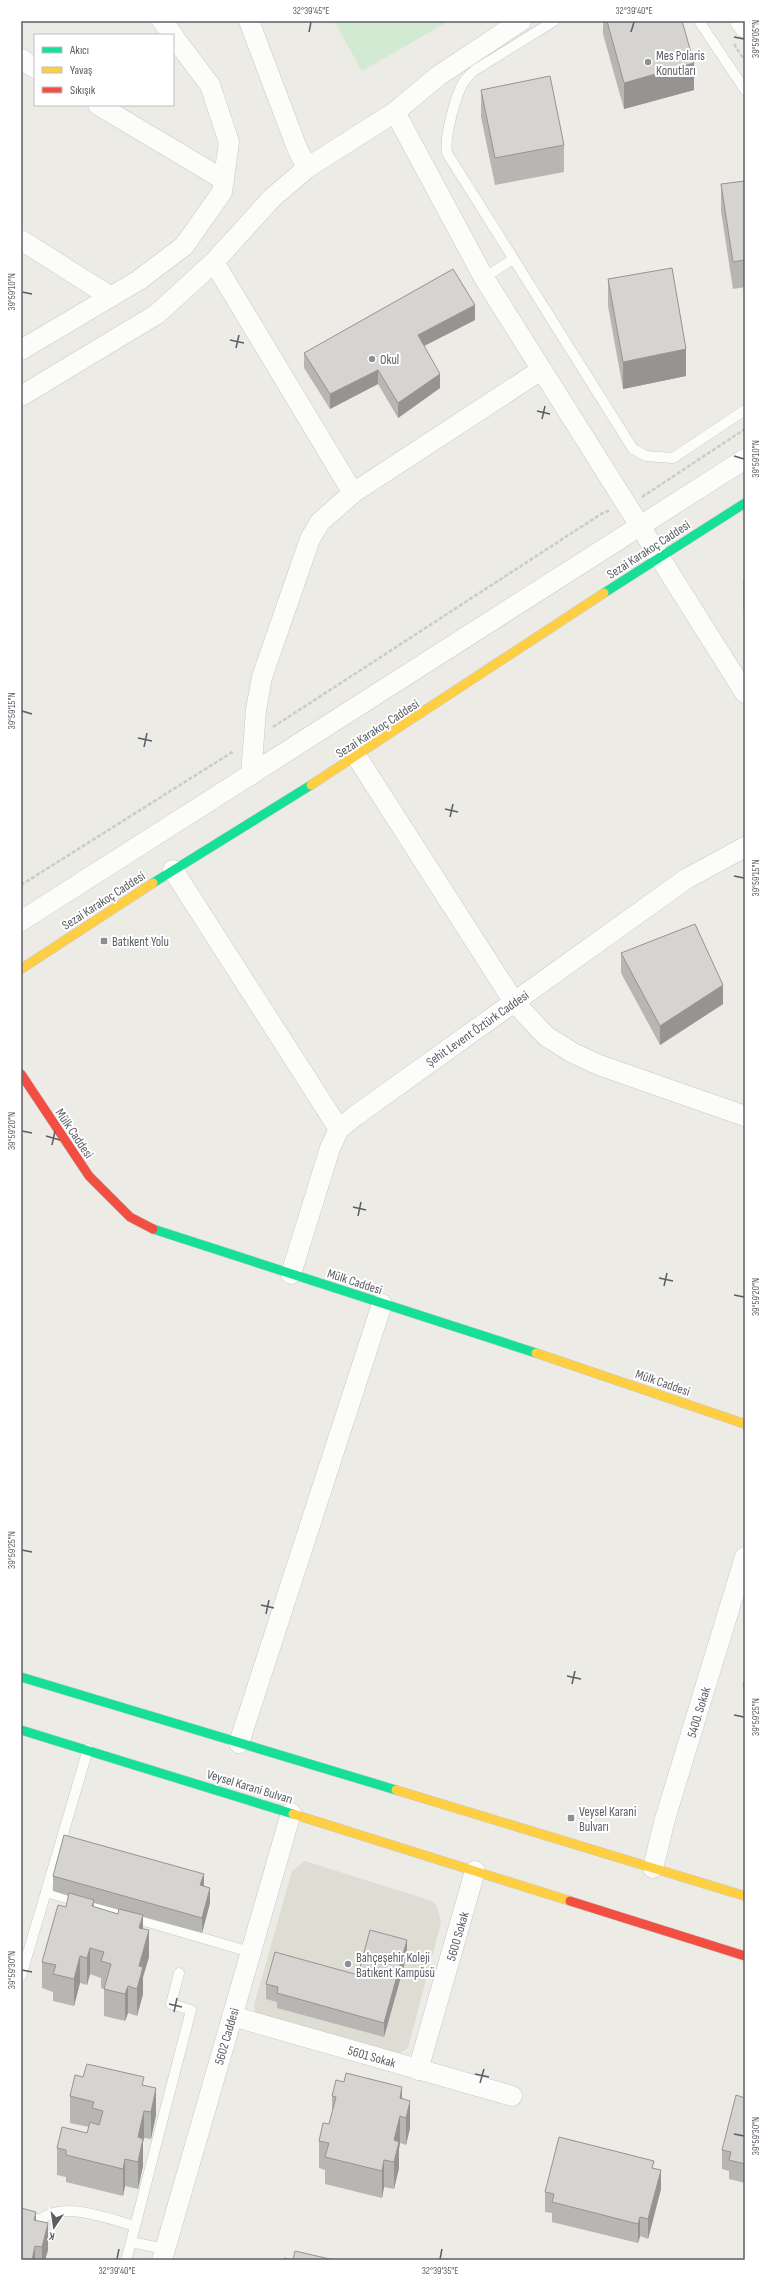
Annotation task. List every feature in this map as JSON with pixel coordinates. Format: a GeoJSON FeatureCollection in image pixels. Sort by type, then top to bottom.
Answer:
{"type":"FeatureCollection","features":[{"type":"Feature","properties":{"kind":"street"},"geometry":{"type":"LineString","coordinates":[[162,21],[172,34]]}},
{"type":"Feature","properties":{"kind":"street"},"geometry":{"type":"LineString","coordinates":[[249,21],[295,142],[307,168]]}},
{"type":"Feature","properties":{"kind":"street"},"geometry":{"type":"LineString","coordinates":[[21,396],[157,314],[214,262],[272,198],[307,168],[395,112],[456,64],[521,21]]}},
{"type":"Feature","properties":{"kind":"street"},"geometry":{"type":"LineString","coordinates":[[740,21],[745,28]]}},
{"type":"Feature","properties":{"kind":"street"},"geometry":{"type":"LineString","coordinates":[[21,350],[139,280],[184,246],[222,192],[229,142],[210,85],[174,36]]}},
{"type":"Feature","properties":{"kind":"street"},"geometry":{"type":"LineString","coordinates":[[21,59],[34,67]]}},
{"type":"Feature","properties":{"kind":"street"},"geometry":{"type":"LineString","coordinates":[[100,106],[224,180]]}},
{"type":"Feature","properties":{"kind":"street"},"geometry":{"type":"LineString","coordinates":[[395,112],[484,278],[745,693]]}},
{"type":"Feature","properties":{"kind":"street"},"geometry":{"type":"LineString","coordinates":[[21,240],[111,297]]}},
{"type":"Feature","properties":{"kind":"street"},"geometry":{"type":"LineString","coordinates":[[214,262],[353,493]]}},
{"type":"Feature","properties":{"kind":"street"},"geometry":{"type":"LineString","coordinates":[[251,775],[256,710],[262,677],[310,539],[320,522],[353,493],[541,370]]}},
{"type":"Feature","properties":{"kind":"street"},"geometry":{"type":"LineString","coordinates":[[21,921],[745,459]]}},
{"type":"Feature","properties":{"kind":"street","name":"Sezai Karakoç Caddesi"},"geometry":{"type":"LineString","coordinates":[[21,969],[173,870],[357,757],[659,557],[745,503]]}},
{"type":"Feature","properties":{"kind":"street"},"geometry":{"type":"LineString","coordinates":[[357,757],[514,1002],[546,1036],[573,1053],[599,1065],[745,1116]]}},
{"type":"Feature","properties":{"kind":"street","name":"Şehit Levent Öztürk Caddesi"},"geometry":{"type":"LineString","coordinates":[[291,1274],[330,1148],[339,1129],[686,879],[745,846]]}},
{"type":"Feature","properties":{"kind":"street"},"geometry":{"type":"LineString","coordinates":[[173,870],[339,1129]]}},
{"type":"Feature","properties":{"kind":"street","name":"Mülk Caddesi"},"geometry":{"type":"LineString","coordinates":[[21,1074],[89,1176],[130,1217],[157,1231],[533,1352],[745,1424]]}},
{"type":"Feature","properties":{"kind":"street"},"geometry":{"type":"LineString","coordinates":[[240,1743],[382,1304]]}},
{"type":"Feature","properties":{"kind":"street","name":"5400. Sokak"},"geometry":{"type":"LineString","coordinates":[[653,1868],[665,1820],[745,1557]]}},
{"type":"Feature","properties":{"kind":"street"},"geometry":{"type":"LineString","coordinates":[[21,1677],[745,1896]]}},
{"type":"Feature","properties":{"kind":"street","name":"Veysel Karani Bulvarı"},"geometry":{"type":"LineString","coordinates":[[21,1730],[88,1749],[291,1812],[745,1956]]}},
{"type":"Feature","properties":{"kind":"street","name":"5602 Caddesi"},"geometry":{"type":"LineString","coordinates":[[163,2255],[291,1812]]}},
{"type":"Feature","properties":{"kind":"street","name":"5600 Sokak"},"geometry":{"type":"LineString","coordinates":[[418,2070],[475,1871]]}},
{"type":"Feature","properties":{"kind":"street","name":"5601 Sokak"},"geometry":{"type":"LineString","coordinates":[[232,2016],[512,2096]]}},
{"type":"Feature","properties":{"kind":"lane"},"geometry":{"type":"LineString","coordinates":[[554,21],[475,70],[466,78],[447,133],[446,149],[454,166],[633,449],[646,456],[673,458],[745,410]]}},
{"type":"Feature","properties":{"kind":"lane"},"geometry":{"type":"LineString","coordinates":[[699,21],[745,90]]}},
{"type":"Feature","properties":{"kind":"lane"},"geometry":{"type":"LineString","coordinates":[[484,278],[513,259]]}},
{"type":"Feature","properties":{"kind":"lane"},"geometry":{"type":"LineString","coordinates":[[21,1976],[88,1749]]}},
{"type":"Feature","properties":{"kind":"lane"},"geometry":{"type":"LineString","coordinates":[[46,1892],[250,1952]]}},
{"type":"Feature","properties":{"kind":"lane"},"geometry":{"type":"LineString","coordinates":[[126,2260],[191,2010],[171,2004],[179,1973]]}},
{"type":"Feature","properties":{"kind":"lane"},"geometry":{"type":"LineString","coordinates":[[21,2215],[40,2220],[46,2215],[60,2212],[82,2212],[135,2226]]}},
{"type":"Feature","properties":{"kind":"lane"},"geometry":{"type":"LineString","coordinates":[[131,2242],[163,2255]]}},
{"type":"Feature","properties":{"kind":"path"},"geometry":{"type":"LineString","coordinates":[[647,495],[745,429]]}},
{"type":"Feature","properties":{"kind":"path"},"geometry":{"type":"LineString","coordinates":[[280,723],[601,514]]}},
{"type":"Feature","properties":{"kind":"path"},"geometry":{"type":"LineString","coordinates":[[21,885],[215,762]]}},
{"type":"Feature","properties":{"kind":"shaded area","name":"Bahçeşehir Koleji Batıkent Kampüsü"},"geometry":{"type":"Polygon","coordinates":[[[305,1861],[432,1901],[437,1906],[441,1923],[408,2048],[395,2056],[256,2017],[254,2005],[292,1871],[305,1861]]]}},
{"type":"Feature","properties":{"kind":"green space"},"geometry":{"type":"Polygon","coordinates":[[[334,21],[449,21],[362,71],[334,21]]]}},
{"type":"Feature","properties":{"kind":"building","name":"Mes Polaris Konutları"},"geometry":{"type":"Polygon","coordinates":[[[607,21],[682,21],[694,63],[624,83],[607,21]]]}},
{"type":"Feature","properties":{"kind":"building"},"geometry":{"type":"Polygon","coordinates":[[[550,76],[564,145],[495,158],[481,90],[550,76]]]}},
{"type":"Feature","properties":{"kind":"building"},"geometry":{"type":"Polygon","coordinates":[[[745,181],[745,260],[733,262],[721,184],[745,181]]]}},
{"type":"Feature","properties":{"kind":"building"},"geometry":{"type":"Polygon","coordinates":[[[672,268],[686,349],[623,362],[608,279],[672,268]]]}},
{"type":"Feature","properties":{"kind":"building","name":"Okul"},"geometry":{"type":"Polygon","coordinates":[[[453,269],[475,305],[418,335],[440,374],[398,403],[378,370],[330,394],[304,353],[453,269]]]}},
{"type":"Feature","properties":{"kind":"building"},"geometry":{"type":"Polygon","coordinates":[[[695,924],[723,985],[660,1026],[621,953],[695,924]]]}},
{"type":"Feature","properties":{"kind":"building"},"geometry":{"type":"Polygon","coordinates":[[[64,1835],[204,1874],[200,1885],[210,1888],[202,1918],[53,1876],[64,1835]]]}},
{"type":"Feature","properties":{"kind":"building"},"geometry":{"type":"Polygon","coordinates":[[[69,1893],[94,1900],[92,1906],[118,1914],[119,1909],[143,1915],[139,1928],[149,1930],[139,1966],[143,1967],[137,1989],[128,1986],[125,1994],[104,1989],[111,1964],[101,1961],[104,1952],[90,1948],[87,1958],[80,1956],[74,1979],[53,1974],[56,1965],[42,1962],[58,1905],[66,1907],[69,1893]]]}},
{"type":"Feature","properties":{"kind":"building"},"geometry":{"type":"Polygon","coordinates":[[[370,1930],[407,1940],[384,2023],[277,1993],[278,1987],[266,1984],[275,1952],[358,1975],[370,1930]]]}},
{"type":"Feature","properties":{"kind":"building"},"geometry":{"type":"Polygon","coordinates":[[[87,2064],[144,2077],[142,2085],[156,2088],[151,2112],[144,2111],[138,2137],[143,2139],[138,2162],[125,2159],[123,2169],[66,2155],[66,2150],[57,2148],[62,2127],[87,2133],[90,2122],[99,2125],[103,2111],[92,2108],[94,2102],[70,2096],[75,2075],[83,2077],[87,2064]]]}},
{"type":"Feature","properties":{"kind":"building"},"geometry":{"type":"Polygon","coordinates":[[[346,2073],[402,2087],[400,2098],[410,2101],[406,2118],[400,2116],[394,2140],[399,2142],[394,2162],[384,2160],[382,2171],[325,2157],[329,2143],[319,2141],[323,2123],[329,2124],[336,2097],[332,2096],[336,2080],[344,2082],[346,2073]]]}},
{"type":"Feature","properties":{"kind":"building"},"geometry":{"type":"Polygon","coordinates":[[[736,2095],[745,2098],[745,2164],[729,2160],[731,2152],[722,2150],[736,2095]]]}},
{"type":"Feature","properties":{"kind":"building"},"geometry":{"type":"Polygon","coordinates":[[[559,2137],[654,2161],[652,2168],[661,2170],[648,2219],[640,2217],[638,2224],[552,2202],[554,2194],[545,2192],[559,2137]]]}},
{"type":"Feature","properties":{"kind":"building"},"geometry":{"type":"Polygon","coordinates":[[[21,2208],[36,2212],[34,2220],[48,2223],[42,2247],[35,2246],[32,2260],[21,2260],[21,2208]]]}},
{"type":"Feature","properties":{"kind":"building"},"geometry":{"type":"Polygon","coordinates":[[[295,2251],[334,2260],[293,2260],[295,2251]]]}},
{"type":"Feature","properties":{"kind":"traffic: fast"},"geometry":{"type":"LineString","coordinates":[[604,593],[745,503]]}},
{"type":"Feature","properties":{"kind":"traffic: fast"},"geometry":{"type":"LineString","coordinates":[[153,883],[311,785]]}},
{"type":"Feature","properties":{"kind":"traffic: fast"},"geometry":{"type":"LineString","coordinates":[[153,1229],[536,1353]]}},
{"type":"Feature","properties":{"kind":"traffic: fast"},"geometry":{"type":"LineString","coordinates":[[21,1677],[396,1790]]}},
{"type":"Feature","properties":{"kind":"traffic: fast"},"geometry":{"type":"LineString","coordinates":[[21,1730],[293,1814]]}},
{"type":"Feature","properties":{"kind":"traffic: slow"},"geometry":{"type":"LineString","coordinates":[[311,785],[604,593]]}},
{"type":"Feature","properties":{"kind":"traffic: slow"},"geometry":{"type":"LineString","coordinates":[[21,969],[153,883]]}},
{"type":"Feature","properties":{"kind":"traffic: slow"},"geometry":{"type":"LineString","coordinates":[[536,1353],[745,1424]]}},
{"type":"Feature","properties":{"kind":"traffic: slow"},"geometry":{"type":"LineString","coordinates":[[396,1790],[745,1896]]}},
{"type":"Feature","properties":{"kind":"traffic: slow"},"geometry":{"type":"LineString","coordinates":[[293,1814],[570,1901]]}},
{"type":"Feature","properties":{"kind":"traffic: jam"},"geometry":{"type":"LineString","coordinates":[[21,1074],[89,1176],[130,1217],[153,1229]]}},
{"type":"Feature","properties":{"kind":"traffic: jam"},"geometry":{"type":"LineString","coordinates":[[570,1901],[745,1956]]}},
{"type":"Feature","properties":{"kind":"place","name":"Mes Polaris Konutları"},"geometry":{"type":"Point","coordinates":[648,62]}},
{"type":"Feature","properties":{"kind":"place","name":"Okul"},"geometry":{"type":"Point","coordinates":[372,359]}},
{"type":"Feature","properties":{"kind":"place","name":"Batıkent Yolu"},"geometry":{"type":"Point","coordinates":[104,941]}},
{"type":"Feature","properties":{"kind":"place","name":"Veysel Karani Bulvarı"},"geometry":{"type":"Point","coordinates":[571,1818]}},
{"type":"Feature","properties":{"kind":"place","name":"Bahçeşehir Koleji Batıkent Kampüsü"},"geometry":{"type":"Point","coordinates":[348,1964]}}]}
